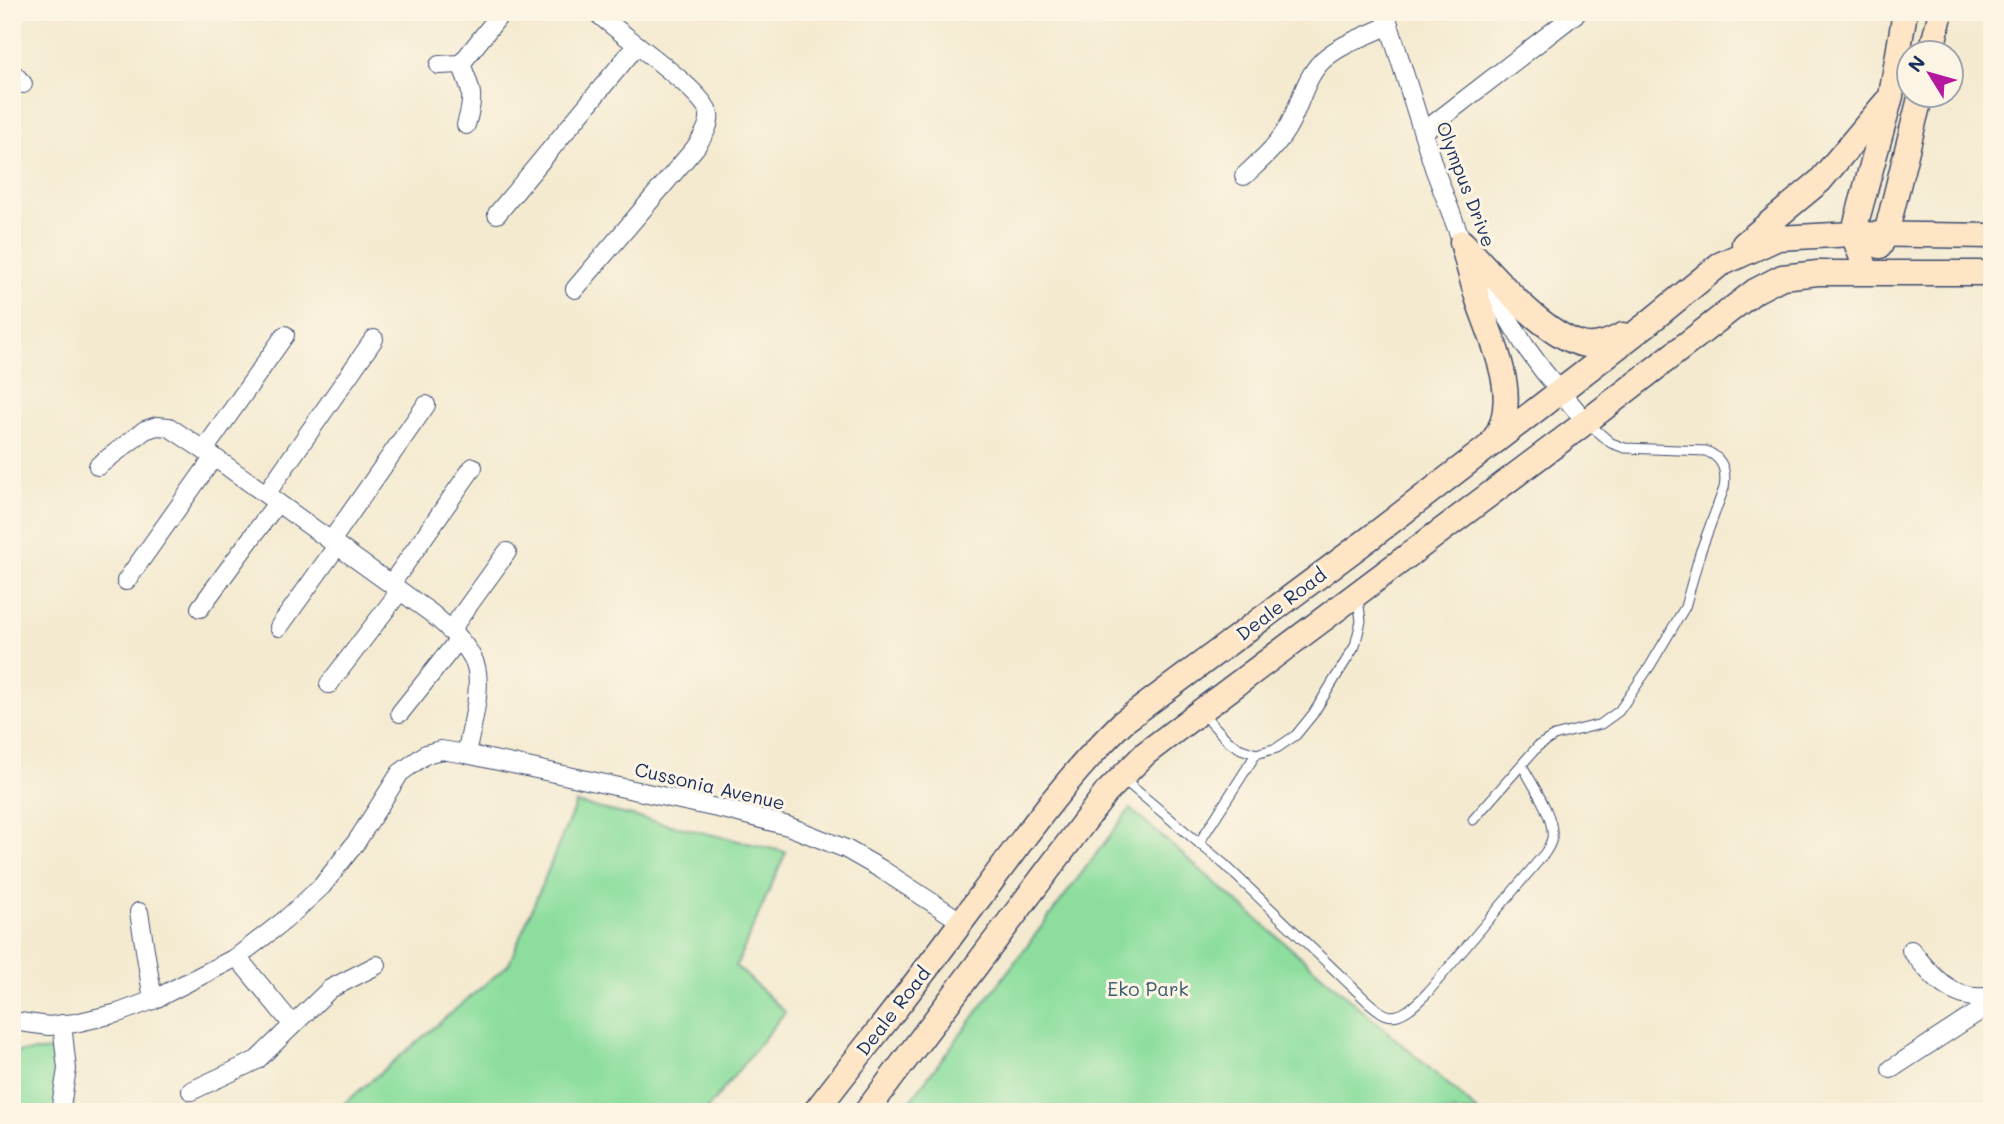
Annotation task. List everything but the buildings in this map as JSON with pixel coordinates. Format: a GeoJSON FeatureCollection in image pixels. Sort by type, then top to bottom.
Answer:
{"type":"FeatureCollection","features":[{"type":"Feature","properties":{"kind":"street"},"geometry":{"type":"LineString","coordinates":[[439,65],[461,64],[502,12]]}},
{"type":"Feature","properties":{"kind":"street"},"geometry":{"type":"LineString","coordinates":[[575,289],[695,148],[704,135],[709,113],[703,102],[687,86],[596,12]]}},
{"type":"Feature","properties":{"kind":"street"},"geometry":{"type":"LineString","coordinates":[[1423,132],[1578,12]]}},
{"type":"Feature","properties":{"kind":"street"},"geometry":{"type":"LineString","coordinates":[[1867,272],[1853,234],[1891,96],[1905,12]]}},
{"type":"Feature","properties":{"kind":"street"},"geometry":{"type":"LineString","coordinates":[[1934,38],[1941,12]]}},
{"type":"Feature","properties":{"kind":"street"},"geometry":{"type":"LineString","coordinates":[[1244,176],[1282,138],[1304,89],[1323,61],[1387,19]]}},
{"type":"Feature","properties":{"kind":"street","name":"Olympus Drive"},"geometry":{"type":"LineString","coordinates":[[1387,19],[1434,168],[1462,242],[1525,345],[1586,422]]}},
{"type":"Feature","properties":{"kind":"street"},"geometry":{"type":"LineString","coordinates":[[497,214],[636,45]]}},
{"type":"Feature","properties":{"kind":"street"},"geometry":{"type":"LineString","coordinates":[[461,64],[472,94],[466,125]]}},
{"type":"Feature","properties":{"kind":"street"},"geometry":{"type":"LineString","coordinates":[[1719,265],[1820,181],[1891,96]]}},
{"type":"Feature","properties":{"kind":"street"},"geometry":{"type":"LineString","coordinates":[[1867,272],[1886,234],[1918,108]]}},
{"type":"Feature","properties":{"kind":"street","name":"Deale Road"},"geometry":{"type":"LineString","coordinates":[[815,1112],[962,922],[1027,831],[1095,749],[1123,722],[1445,480],[1646,325],[1719,265],[1778,238],[1853,234],[1992,236]]}},
{"type":"Feature","properties":{"kind":"street"},"geometry":{"type":"LineString","coordinates":[[1462,242],[1515,298],[1560,334],[1583,344],[1606,343],[1646,325]]}},
{"type":"Feature","properties":{"kind":"street"},"geometry":{"type":"LineString","coordinates":[[1445,480],[1491,443],[1502,426],[1505,412],[1506,396],[1502,373],[1462,242]]}},
{"type":"Feature","properties":{"kind":"street","name":"Deale Road"},"geometry":{"type":"LineString","coordinates":[[866,1112],[1106,793],[1121,777],[1200,711],[1586,422],[1755,291],[1782,276],[1818,273],[1992,273]]}},
{"type":"Feature","properties":{"kind":"street"},"geometry":{"type":"LineString","coordinates":[[126,581],[285,335]]}},
{"type":"Feature","properties":{"kind":"street"},"geometry":{"type":"LineString","coordinates":[[200,608],[374,339]]}},
{"type":"Feature","properties":{"kind":"street"},"geometry":{"type":"LineString","coordinates":[[279,627],[426,405]]}},
{"type":"Feature","properties":{"kind":"street"},"geometry":{"type":"LineString","coordinates":[[98,466],[145,430],[157,426],[169,427],[431,613],[455,635],[474,659],[477,689],[466,754]]}},
{"type":"Feature","properties":{"kind":"street"},"geometry":{"type":"LineString","coordinates":[[329,684],[473,467]]}},
{"type":"Feature","properties":{"kind":"street"},"geometry":{"type":"LineString","coordinates":[[400,713],[455,635],[507,552]]}},
{"type":"Feature","properties":{"kind":"street"},"geometry":{"type":"LineString","coordinates":[[1262,618],[1287,646]]}},
{"type":"Feature","properties":{"kind":"street","name":"Cussonia Avenue"},"geometry":{"type":"LineString","coordinates":[[237,957],[285,920],[322,886],[401,773],[426,754],[441,750],[731,811],[788,826],[846,849],[962,922]]}},
{"type":"Feature","properties":{"kind":"street"},"geometry":{"type":"LineString","coordinates":[[962,922],[1007,914],[1024,902]]}},
{"type":"Feature","properties":{"kind":"street"},"geometry":{"type":"LineString","coordinates":[[138,912],[153,1000]]}},
{"type":"Feature","properties":{"kind":"street"},"geometry":{"type":"LineString","coordinates":[[962,922],[974,932],[982,945],[975,969]]}},
{"type":"Feature","properties":{"kind":"street"},"geometry":{"type":"LineString","coordinates":[[1911,950],[1936,980],[1947,988],[1982,998],[1992,996]]}},
{"type":"Feature","properties":{"kind":"street"},"geometry":{"type":"LineString","coordinates":[[12,1021],[49,1026],[118,1013],[153,1000],[237,957],[292,1024]]}},
{"type":"Feature","properties":{"kind":"street"},"geometry":{"type":"LineString","coordinates":[[191,1091],[257,1060],[330,989],[377,965]]}},
{"type":"Feature","properties":{"kind":"street"},"geometry":{"type":"LineString","coordinates":[[1891,1069],[1992,1003]]}},
{"type":"Feature","properties":{"kind":"street"},"geometry":{"type":"LineString","coordinates":[[60,1112],[66,1069],[62,1024]]}},
{"type":"Feature","properties":{"kind":"lane"},"geometry":{"type":"LineString","coordinates":[[1473,820],[1538,746],[1554,736],[1601,724],[1619,711],[1685,607],[1700,553],[1724,488],[1726,477],[1723,466],[1711,453],[1625,448],[1611,443],[1586,422]]}},
{"type":"Feature","properties":{"kind":"lane"},"geometry":{"type":"LineString","coordinates":[[1200,711],[1228,741],[1256,754],[1277,748],[1296,736],[1355,646],[1361,621],[1357,593]]}},
{"type":"Feature","properties":{"kind":"lane"},"geometry":{"type":"LineString","coordinates":[[1199,843],[1256,754]]}},
{"type":"Feature","properties":{"kind":"lane"},"geometry":{"type":"LineString","coordinates":[[1121,777],[1259,897],[1360,994],[1387,1015],[1399,1015],[1428,992],[1550,845],[1552,827],[1522,765]]}},
{"type":"Feature","properties":{"kind":"green space"},"geometry":{"type":"Polygon","coordinates":[[[576,803],[786,852],[736,966],[785,1012],[705,1112],[334,1112],[509,964],[576,803]]]}},
{"type":"Feature","properties":{"kind":"green space","name":"Eko Park"},"geometry":{"type":"Polygon","coordinates":[[[1130,809],[1457,1092],[1478,1112],[902,1112],[1130,809]]]}},
{"type":"Feature","properties":{"kind":"green space"},"geometry":{"type":"Polygon","coordinates":[[[60,1050],[75,1112],[12,1112],[12,1070],[17,1052],[60,1050]]]}}]}
